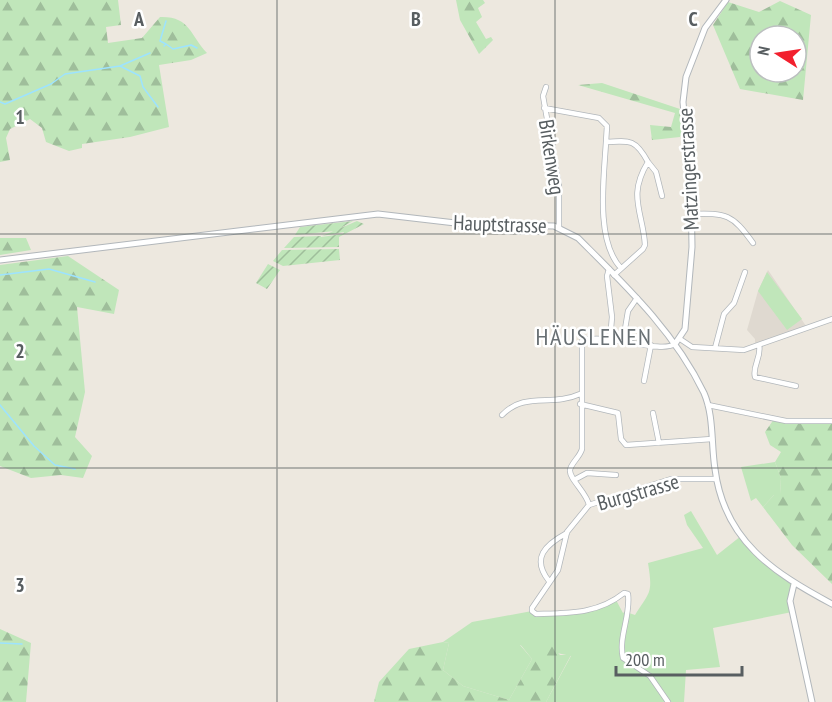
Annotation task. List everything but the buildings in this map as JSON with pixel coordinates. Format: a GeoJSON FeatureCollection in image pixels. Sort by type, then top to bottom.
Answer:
{"type":"FeatureCollection","features":[{"type":"Feature","properties":{"kind":"street","name":"Matzingerstrasse"},"geometry":{"type":"LineString","coordinates":[[680,339],[687,312],[691,214],[683,102],[686,77],[705,28],[726,0]]}},
{"type":"Feature","properties":{"kind":"street","name":"Birkenweg"},"geometry":{"type":"LineString","coordinates":[[546,87],[543,96],[544,108],[559,186],[560,227]]}},
{"type":"Feature","properties":{"kind":"street"},"geometry":{"type":"LineString","coordinates":[[544,108],[599,118],[606,126],[604,213],[612,256],[621,268]]}},
{"type":"Feature","properties":{"kind":"street"},"geometry":{"type":"LineString","coordinates":[[606,142],[629,141],[636,144],[656,172],[662,196]]}},
{"type":"Feature","properties":{"kind":"street"},"geometry":{"type":"LineString","coordinates":[[614,275],[645,245],[638,216],[638,189],[639,179],[648,162]]}},
{"type":"Feature","properties":{"kind":"street","name":"Hauptstrasse"},"geometry":{"type":"LineString","coordinates":[[0,260],[378,214],[464,224],[560,227],[578,238],[609,269],[637,298],[675,344],[708,405],[716,479],[728,512],[741,536],[764,562],[794,584],[832,604]]}},
{"type":"Feature","properties":{"kind":"street"},"geometry":{"type":"LineString","coordinates":[[691,214],[729,216],[735,219],[753,243]]}},
{"type":"Feature","properties":{"kind":"street"},"geometry":{"type":"LineString","coordinates":[[609,269],[607,276],[612,317],[610,340]]}},
{"type":"Feature","properties":{"kind":"street"},"geometry":{"type":"LineString","coordinates":[[715,348],[724,314],[734,303],[745,272]]}},
{"type":"Feature","properties":{"kind":"street"},"geometry":{"type":"LineString","coordinates":[[623,341],[628,311],[637,298]]}},
{"type":"Feature","properties":{"kind":"street"},"geometry":{"type":"LineString","coordinates":[[589,505],[585,493],[574,480],[570,469],[580,456],[582,449],[580,394],[582,341],[623,341],[667,348],[680,339],[690,346],[741,350],[832,319]]}},
{"type":"Feature","properties":{"kind":"street"},"geometry":{"type":"LineString","coordinates":[[644,381],[651,345]]}},
{"type":"Feature","properties":{"kind":"street"},"geometry":{"type":"LineString","coordinates":[[759,345],[761,354],[754,373],[755,377],[796,386]]}},
{"type":"Feature","properties":{"kind":"street"},"geometry":{"type":"LineString","coordinates":[[502,415],[518,402],[569,399],[580,394]]}},
{"type":"Feature","properties":{"kind":"street"},"geometry":{"type":"LineString","coordinates":[[580,404],[618,413],[624,444],[712,439]]}},
{"type":"Feature","properties":{"kind":"street"},"geometry":{"type":"LineString","coordinates":[[708,405],[786,421],[832,421]]}},
{"type":"Feature","properties":{"kind":"street"},"geometry":{"type":"LineString","coordinates":[[653,412],[659,443]]}},
{"type":"Feature","properties":{"kind":"street"},"geometry":{"type":"LineString","coordinates":[[574,480],[586,473],[616,475]]}},
{"type":"Feature","properties":{"kind":"street","name":"Burgstrasse"},"geometry":{"type":"LineString","coordinates":[[668,702],[650,676],[623,657],[621,648],[629,613],[628,594],[624,593],[594,610],[536,614],[532,608],[558,570],[567,532],[589,505],[671,479],[716,479]]}},
{"type":"Feature","properties":{"kind":"street"},"geometry":{"type":"LineString","coordinates":[[549,581],[541,570],[541,559],[549,544],[567,532]]}},
{"type":"Feature","properties":{"kind":"street"},"geometry":{"type":"LineString","coordinates":[[794,584],[790,601],[812,702]]}},
{"type":"Feature","properties":{"kind":"shaded area"},"geometry":{"type":"Polygon","coordinates":[[[768,270],[806,326],[755,344],[755,339],[747,330],[758,291],[768,270]]]}},
{"type":"Feature","properties":{"kind":"green space"},"geometry":{"type":"Polygon","coordinates":[[[0,0],[118,0],[121,25],[106,27],[108,43],[142,38],[160,17],[170,18],[184,23],[207,53],[191,60],[159,65],[169,127],[130,137],[82,144],[82,148],[69,151],[46,142],[42,128],[30,119],[10,129],[6,138],[10,160],[0,162],[0,0]]]}},
{"type":"Feature","properties":{"kind":"green space"},"geometry":{"type":"Polygon","coordinates":[[[456,0],[483,0],[485,3],[478,8],[482,17],[476,22],[486,39],[491,37],[493,40],[479,54],[460,20],[456,0]]]}},
{"type":"Feature","properties":{"kind":"green space"},"geometry":{"type":"Polygon","coordinates":[[[780,1],[811,15],[808,47],[808,24],[748,24],[748,84],[805,84],[803,100],[740,89],[713,25],[728,2],[759,12],[780,1]]]}},
{"type":"Feature","properties":{"kind":"green space"},"geometry":{"type":"Polygon","coordinates":[[[602,83],[680,109],[682,134],[680,137],[652,140],[650,125],[671,127],[675,113],[578,85],[602,83]]]}},
{"type":"Feature","properties":{"kind":"green space"},"geometry":{"type":"Polygon","coordinates":[[[353,221],[335,231],[295,235],[300,227],[353,221]]]}},
{"type":"Feature","properties":{"kind":"green space"},"geometry":{"type":"Polygon","coordinates":[[[357,221],[364,224],[339,237],[339,247],[284,248],[294,237],[321,237],[343,234],[344,232],[322,236],[357,221]]]}},
{"type":"Feature","properties":{"kind":"green space"},"geometry":{"type":"Polygon","coordinates":[[[0,238],[26,238],[31,250],[0,255],[0,238]]]}},
{"type":"Feature","properties":{"kind":"green space"},"geometry":{"type":"Polygon","coordinates":[[[339,249],[340,260],[283,266],[273,261],[282,250],[339,249]]]}},
{"type":"Feature","properties":{"kind":"green space"},"geometry":{"type":"Polygon","coordinates":[[[68,256],[119,290],[114,314],[77,307],[85,392],[75,437],[92,456],[83,478],[61,475],[31,478],[0,466],[0,265],[68,256]]]}},
{"type":"Feature","properties":{"kind":"green space"},"geometry":{"type":"Polygon","coordinates":[[[268,264],[280,270],[267,289],[256,283],[268,264]]]}},
{"type":"Feature","properties":{"kind":"green space"},"geometry":{"type":"Polygon","coordinates":[[[767,272],[802,319],[787,330],[758,291],[767,272]]]}},
{"type":"Feature","properties":{"kind":"green space"},"geometry":{"type":"Polygon","coordinates":[[[774,419],[832,421],[832,584],[792,545],[763,507],[774,495],[780,494],[781,478],[775,462],[781,452],[770,445],[765,432],[774,419]]]}},
{"type":"Feature","properties":{"kind":"green space"},"geometry":{"type":"Polygon","coordinates":[[[775,462],[781,478],[780,495],[774,495],[763,507],[756,498],[751,501],[741,467],[775,462]]]}},
{"type":"Feature","properties":{"kind":"green space"},"geometry":{"type":"Polygon","coordinates":[[[691,511],[717,555],[741,536],[794,584],[791,592],[792,612],[713,628],[720,667],[686,670],[684,702],[546,702],[571,656],[520,645],[532,659],[509,700],[463,686],[443,670],[449,643],[443,642],[472,622],[532,611],[536,614],[576,613],[616,600],[623,613],[630,608],[629,613],[635,615],[649,592],[648,563],[703,548],[687,525],[684,515],[691,511]]]}},
{"type":"Feature","properties":{"kind":"green space"},"geometry":{"type":"Polygon","coordinates":[[[0,629],[31,643],[26,702],[0,702],[0,629]]]}},
{"type":"Feature","properties":{"kind":"green space"},"geometry":{"type":"Polygon","coordinates":[[[443,642],[449,643],[443,670],[463,686],[509,700],[532,659],[520,644],[551,645],[560,655],[571,655],[546,702],[374,702],[379,682],[409,649],[443,642]]]}},
{"type":"Feature","properties":{"kind":"waterway"},"geometry":{"type":"LineString","coordinates":[[164,46],[166,44],[160,41],[166,21]]}},
{"type":"Feature","properties":{"kind":"waterway"},"geometry":{"type":"LineString","coordinates":[[166,44],[173,49],[191,45],[197,48]]}},
{"type":"Feature","properties":{"kind":"waterway"},"geometry":{"type":"LineString","coordinates":[[120,66],[150,53]]}},
{"type":"Feature","properties":{"kind":"waterway"},"geometry":{"type":"LineString","coordinates":[[0,102],[5,104],[51,84],[65,74],[120,66],[140,76],[143,87],[158,107]]}},
{"type":"Feature","properties":{"kind":"waterway"},"geometry":{"type":"LineString","coordinates":[[0,275],[49,269],[95,282]]}},
{"type":"Feature","properties":{"kind":"waterway"},"geometry":{"type":"LineString","coordinates":[[0,405],[34,446],[55,465],[75,469]]}},
{"type":"Feature","properties":{"kind":"waterway"},"geometry":{"type":"LineString","coordinates":[[0,643],[22,644]]}},
{"type":"Feature","properties":{"kind":"district","name":"HÄUSLENEN"},"geometry":{"type":"Point","coordinates":[594,336]}}]}
